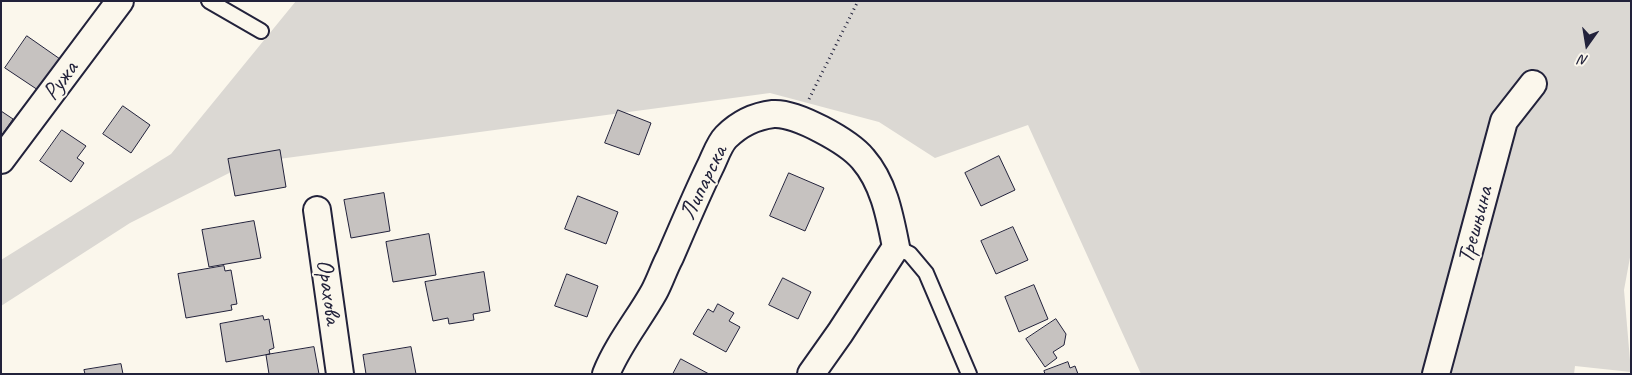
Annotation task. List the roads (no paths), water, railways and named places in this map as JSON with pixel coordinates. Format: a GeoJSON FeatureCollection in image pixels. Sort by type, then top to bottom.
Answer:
{"type":"FeatureCollection","features":[{"type":"Feature","properties":{"kind":"street","name":"Ружа"},"geometry":{"type":"LineString","coordinates":[[1,160],[120,1]]}},
{"type":"Feature","properties":{"kind":"street","name":"Трешњина"},"geometry":{"type":"LineString","coordinates":[[1436,374],[1504,121],[1533,84]]}},
{"type":"Feature","properties":{"kind":"street","name":"Липарска"},"geometry":{"type":"LineString","coordinates":[[606,374],[627,333],[654,291],[699,190],[725,138],[752,119],[775,114],[799,120],[842,140],[863,159],[878,183],[888,212],[896,247]]}},
{"type":"Feature","properties":{"kind":"street","name":"Орахова"},"geometry":{"type":"LineString","coordinates":[[317,210],[340,374]]}},
{"type":"Feature","properties":{"kind":"street"},"geometry":{"type":"LineString","coordinates":[[811,374],[896,247]]}},
{"type":"Feature","properties":{"kind":"lane"},"geometry":{"type":"LineString","coordinates":[[209,1],[261,31]]}},
{"type":"Feature","properties":{"kind":"lane"},"geometry":{"type":"LineString","coordinates":[[896,247],[910,254],[926,273],[969,374]]}}]}
